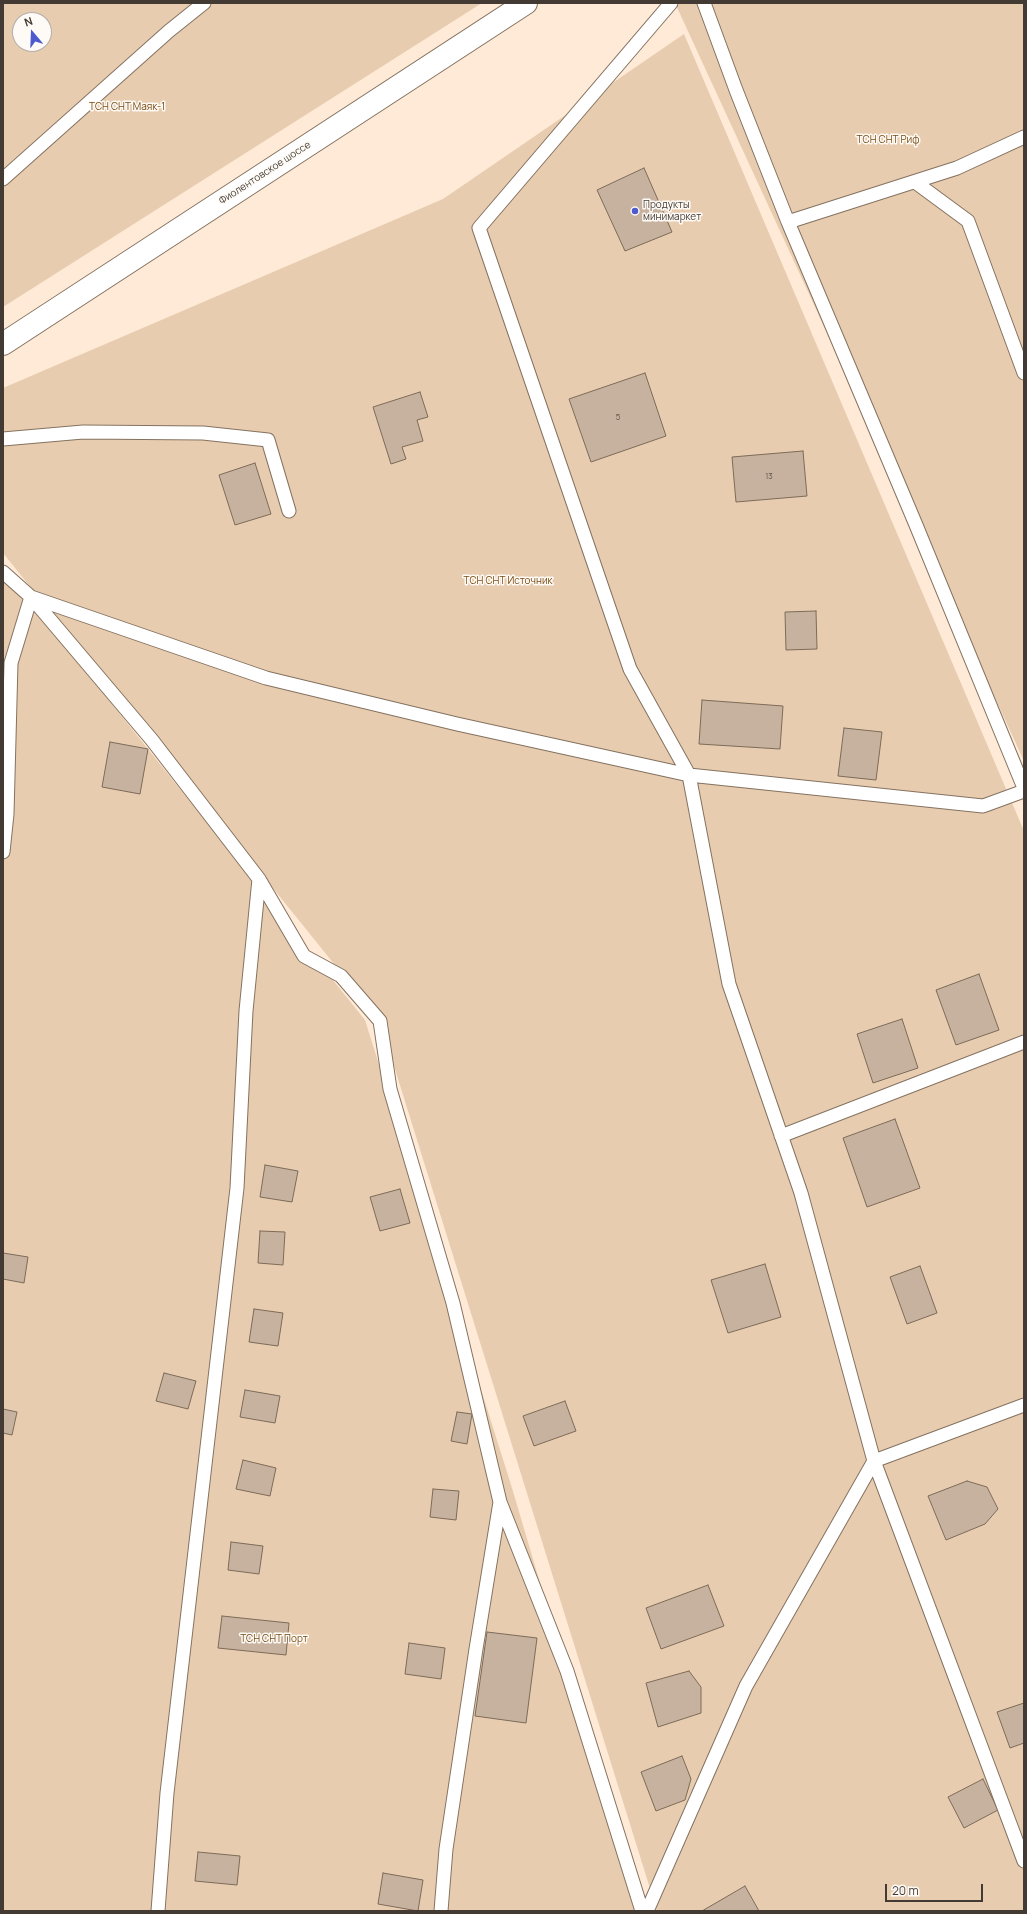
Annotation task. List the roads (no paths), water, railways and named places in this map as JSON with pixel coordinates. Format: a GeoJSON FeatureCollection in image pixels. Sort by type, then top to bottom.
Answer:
{"type":"FeatureCollection","features":[{"type":"Feature","properties":{"kind":"main road","name":"Фиолентовское шоссе"},"geometry":{"type":"LineString","coordinates":[[3,344],[526,3]]}},
{"type":"Feature","properties":{"kind":"lane"},"geometry":{"type":"LineString","coordinates":[[3,179],[169,31],[204,3]]}},
{"type":"Feature","properties":{"kind":"lane"},"geometry":{"type":"LineString","coordinates":[[671,3],[479,228],[630,669],[689,775],[728,984],[801,1193],[874,1461],[1024,1861]]}},
{"type":"Feature","properties":{"kind":"lane"},"geometry":{"type":"LineString","coordinates":[[31,598],[266,678],[465,725],[689,775],[983,806],[1024,790],[913,518],[788,222],[736,90],[704,3]]}},
{"type":"Feature","properties":{"kind":"lane"},"geometry":{"type":"LineString","coordinates":[[788,222],[957,168],[1024,137]]}},
{"type":"Feature","properties":{"kind":"lane"},"geometry":{"type":"LineString","coordinates":[[915,182],[968,221],[1024,373]]}},
{"type":"Feature","properties":{"kind":"lane"},"geometry":{"type":"LineString","coordinates":[[3,439],[83,432],[203,433],[268,440],[289,511]]}},
{"type":"Feature","properties":{"kind":"lane"},"geometry":{"type":"LineString","coordinates":[[3,572],[31,598],[152,740],[259,879],[304,956],[341,976],[380,1021],[390,1089],[453,1303],[500,1502],[566,1671],[642,1911]]}},
{"type":"Feature","properties":{"kind":"lane"},"geometry":{"type":"LineString","coordinates":[[3,852],[7,814],[11,663],[31,598]]}},
{"type":"Feature","properties":{"kind":"lane"},"geometry":{"type":"LineString","coordinates":[[158,1911],[167,1793],[237,1188],[246,1011],[259,879]]}},
{"type":"Feature","properties":{"kind":"lane"},"geometry":{"type":"LineString","coordinates":[[781,1136],[1024,1042]]}},
{"type":"Feature","properties":{"kind":"lane"},"geometry":{"type":"LineString","coordinates":[[647,1911],[746,1686],[874,1461],[1024,1405]]}},
{"type":"Feature","properties":{"kind":"lane"},"geometry":{"type":"LineString","coordinates":[[441,1911],[448,1833],[500,1502]]}},
{"type":"Feature","properties":{"kind":"place","name":"Продукты минимаркет"},"geometry":{"type":"Point","coordinates":[635,211]}},
{"type":"Feature","properties":{"kind":"park label","name":"ТСН СНТ Маяк-1"},"geometry":{"type":"Point","coordinates":[127,107]}},
{"type":"Feature","properties":{"kind":"park label","name":"ТСН СНТ Риф"},"geometry":{"type":"Point","coordinates":[888,140]}},
{"type":"Feature","properties":{"kind":"park label","name":"ТСН СНТ Источник"},"geometry":{"type":"Point","coordinates":[508,581]}},
{"type":"Feature","properties":{"kind":"park label","name":"ТСН СНТ Порт"},"geometry":{"type":"Point","coordinates":[274,1639]}}]}
